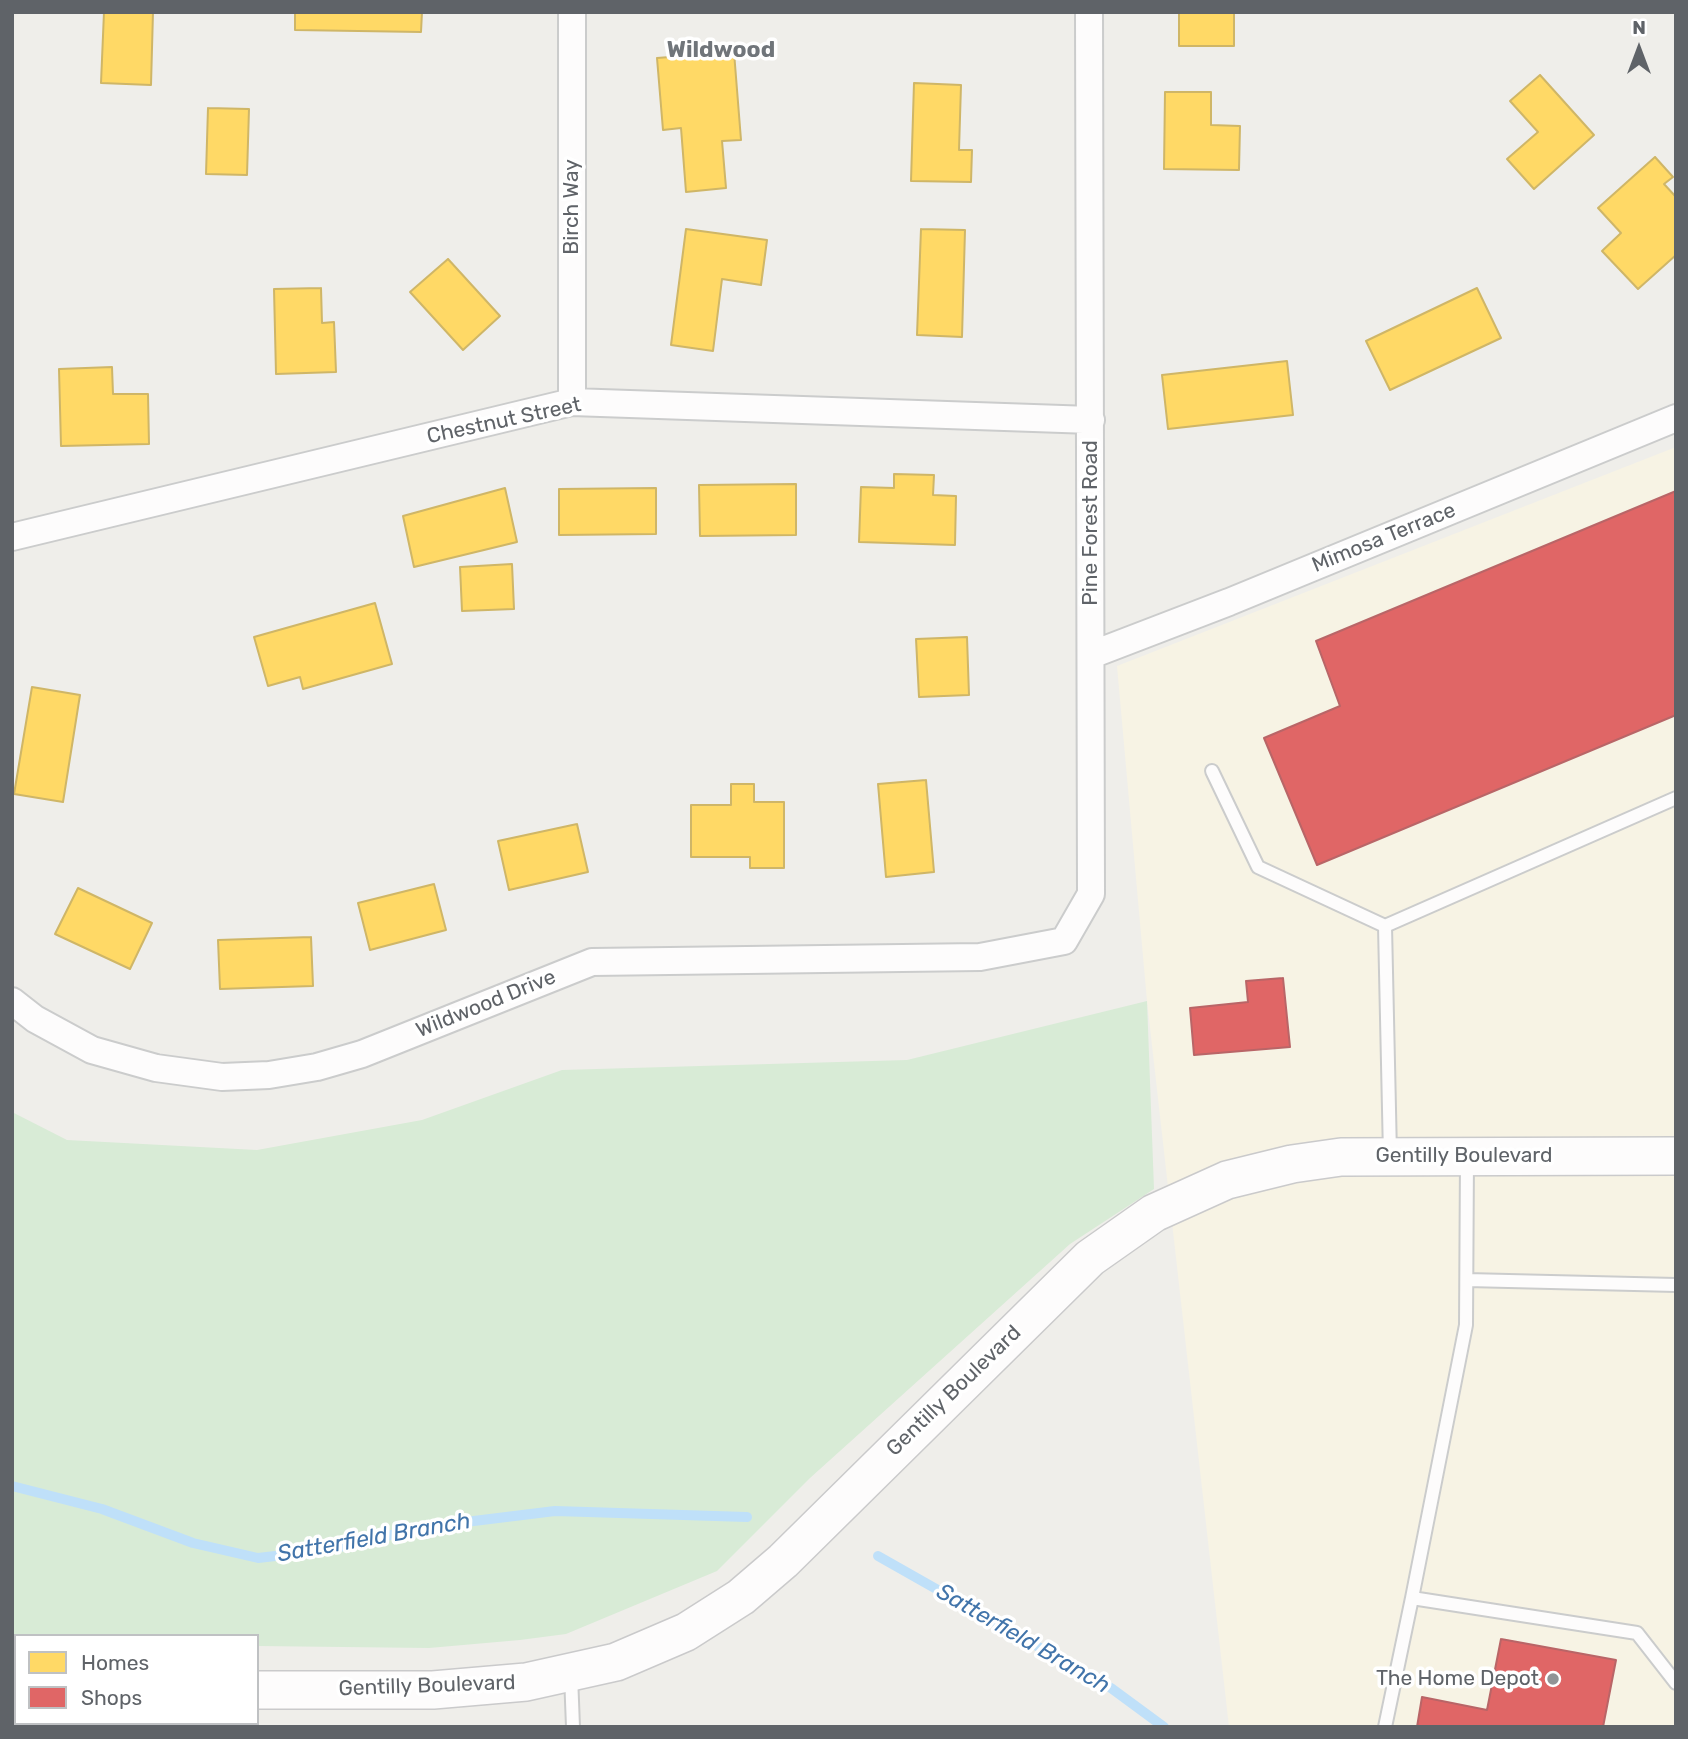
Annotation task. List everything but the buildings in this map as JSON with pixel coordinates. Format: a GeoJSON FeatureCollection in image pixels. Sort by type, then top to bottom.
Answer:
{"type":"FeatureCollection","features":[{"type":"Feature","properties":{"kind":"street","name":"Birch Way"},"geometry":{"type":"LineString","coordinates":[[572,12],[572,402]]}},
{"type":"Feature","properties":{"kind":"street","name":"Pine Forest Road"},"geometry":{"type":"LineString","coordinates":[[980,957],[1064,941],[1091,894],[1089,12]]}},
{"type":"Feature","properties":{"kind":"street","name":"Chestnut Street"},"geometry":{"type":"LineString","coordinates":[[12,537],[572,402],[1091,420]]}},
{"type":"Feature","properties":{"kind":"street","name":"Mimosa Terrace"},"geometry":{"type":"LineString","coordinates":[[1091,655],[1229,603],[1676,418]]}},
{"type":"Feature","properties":{"kind":"street","name":"Wildwood Drive"},"geometry":{"type":"LineString","coordinates":[[12,1001],[35,1019],[92,1050],[156,1068],[222,1077],[257,1076],[317,1066],[362,1054],[592,962],[980,957]]}},
{"type":"Feature","properties":{"kind":"street","name":"Gentilly Boulevard"},"geometry":{"type":"LineString","coordinates":[[259,1690],[433,1690],[526,1682],[571,1674],[652,1648],[687,1632],[741,1597],[821,1524],[1090,1258],[1154,1213],[1227,1180],[1259,1171],[1341,1157],[1676,1156]]}},
{"type":"Feature","properties":{"kind":"lane"},"geometry":{"type":"LineString","coordinates":[[1212,771],[1258,867],[1385,926],[1676,797]]}},
{"type":"Feature","properties":{"kind":"lane"},"geometry":{"type":"LineString","coordinates":[[1385,926],[1390,1156]]}},
{"type":"Feature","properties":{"kind":"lane"},"geometry":{"type":"LineString","coordinates":[[1385,1727],[1466,1325],[1468,1155]]}},
{"type":"Feature","properties":{"kind":"lane"},"geometry":{"type":"LineString","coordinates":[[1466,1280],[1676,1285]]}},
{"type":"Feature","properties":{"kind":"lane"},"geometry":{"type":"LineString","coordinates":[[1412,1598],[1637,1633],[1672,1683],[1676,1683]]}},
{"type":"Feature","properties":{"kind":"lane"},"geometry":{"type":"LineString","coordinates":[[571,1674],[573,1727]]}},
{"type":"Feature","properties":{"kind":"shaded area"},"geometry":{"type":"Polygon","coordinates":[[[1676,447],[1676,1727],[1229,1727],[1147,1001],[1117,666],[1676,447]]]}},
{"type":"Feature","properties":{"kind":"green space"},"geometry":{"type":"Polygon","coordinates":[[[1147,1001],[1154,1189],[1070,1244],[810,1478],[717,1571],[566,1634],[520,1640],[429,1648],[259,1646],[259,1634],[14,1634],[12,1644],[12,1112],[67,1140],[257,1150],[422,1120],[562,1070],[907,1060],[1147,1001]]]}},
{"type":"Feature","properties":{"kind":"waterway","name":"Satterfield Branch"},"geometry":{"type":"LineString","coordinates":[[12,1486],[102,1509],[193,1543],[258,1558],[327,1550],[425,1527],[555,1511],[747,1517]]}},
{"type":"Feature","properties":{"kind":"waterway","name":"Satterfield Branch"},"geometry":{"type":"LineString","coordinates":[[878,1556],[1111,1688],[1164,1727]]}},
{"type":"Feature","properties":{"kind":"place","name":"The Home Depot"},"geometry":{"type":"Point","coordinates":[1553,1679]}},
{"type":"Feature","properties":{"kind":"district","name":"Wildwood"},"geometry":{"type":"Point","coordinates":[721,50]}}]}
